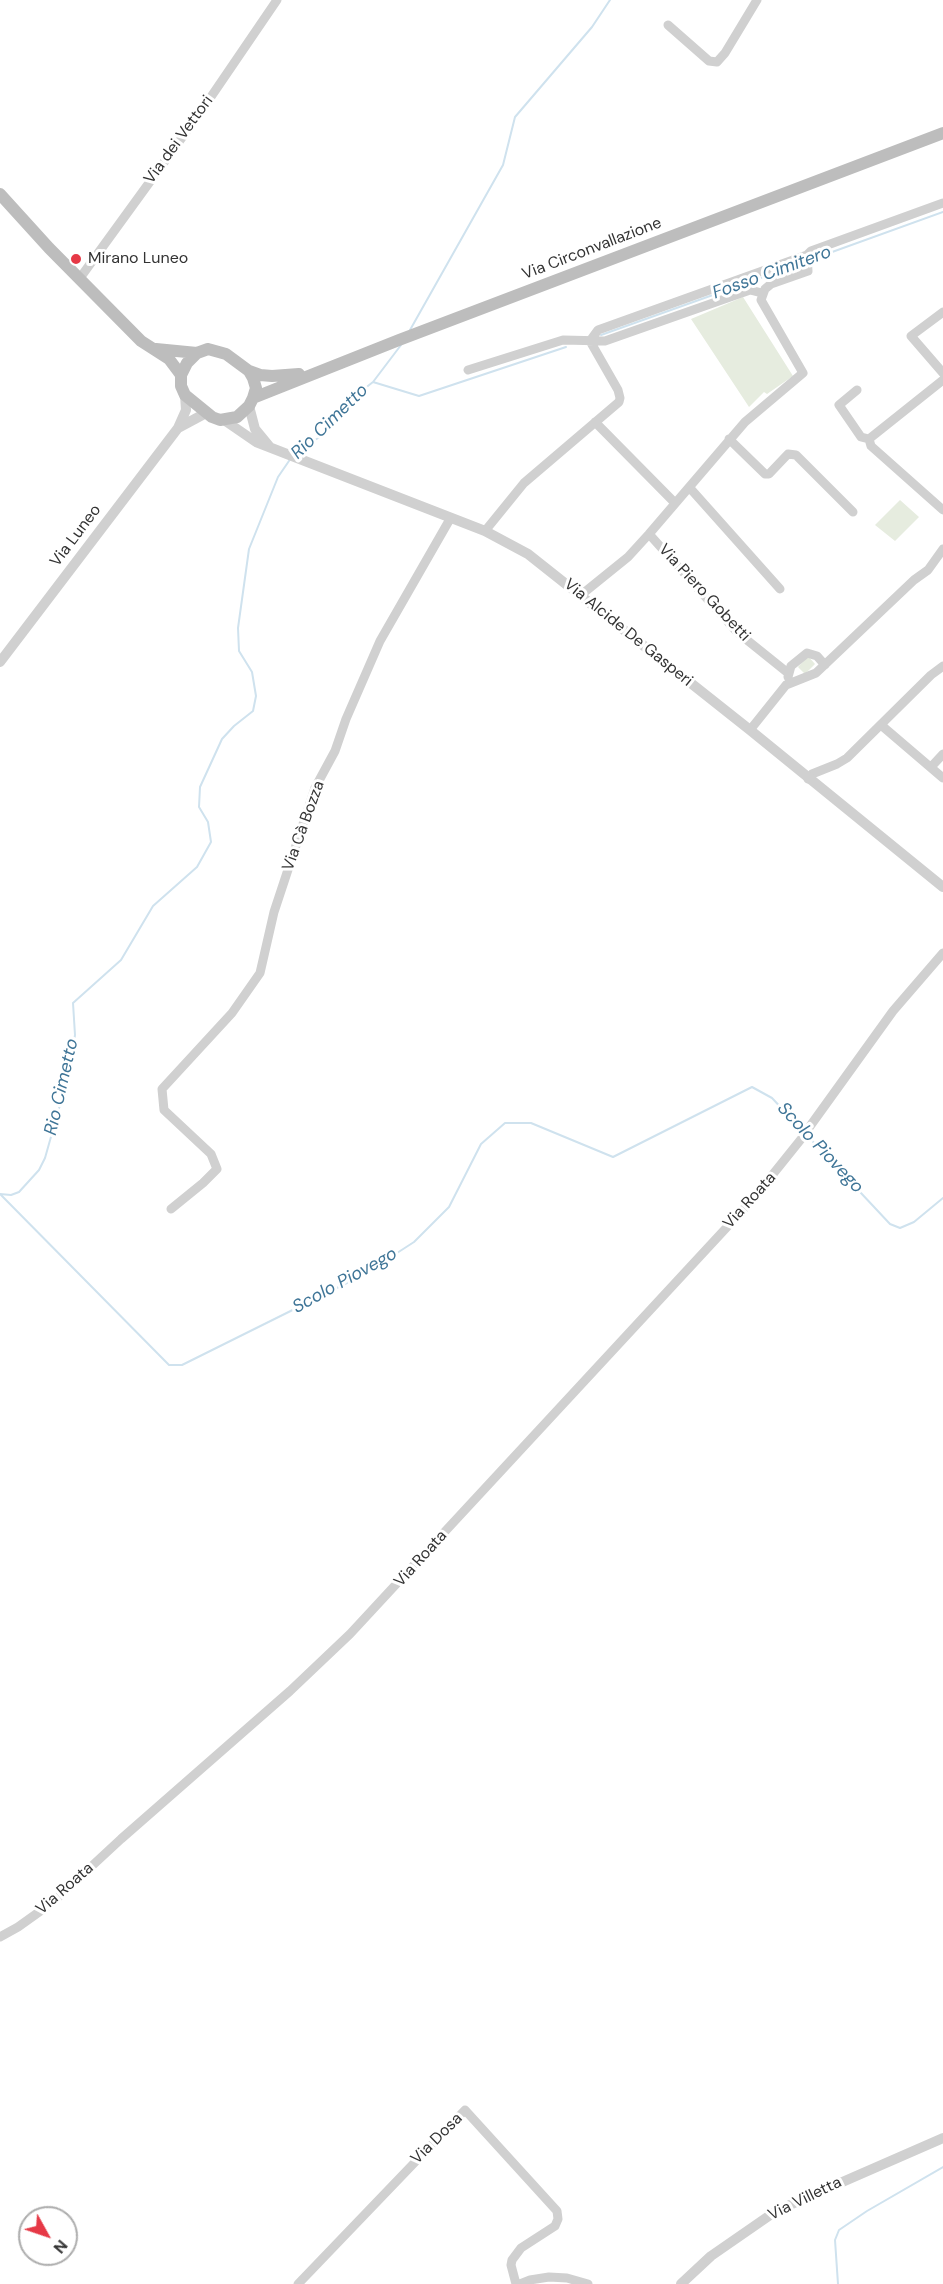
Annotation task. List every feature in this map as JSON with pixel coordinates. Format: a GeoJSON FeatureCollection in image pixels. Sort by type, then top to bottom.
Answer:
{"type":"FeatureCollection","features":[{"type":"Feature","properties":{"kind":"main road","name":"Via Circonvallazione"},"geometry":{"type":"LineString","coordinates":[[251,402],[324,369],[416,333],[943,133]]}},
{"type":"Feature","properties":{"kind":"main road"},"geometry":{"type":"LineString","coordinates":[[0,194],[141,340],[169,359],[181,375]]}},
{"type":"Feature","properties":{"kind":"main road"},"geometry":{"type":"LineString","coordinates":[[155,349],[197,353]]}},
{"type":"Feature","properties":{"kind":"main road"},"geometry":{"type":"LineString","coordinates":[[249,371],[256,388],[251,402],[237,417],[224,420],[206,413],[185,395],[181,386],[181,375],[187,363],[197,353],[208,349],[218,351],[249,371],[260,375],[284,376],[324,369]]}},
{"type":"Feature","properties":{"kind":"street","name":"Via dei Vettori"},"geometry":{"type":"LineString","coordinates":[[80,278],[202,110],[277,0]]}},
{"type":"Feature","properties":{"kind":"street"},"geometry":{"type":"LineString","coordinates":[[668,25],[709,61],[717,62],[725,53],[757,0]]}},
{"type":"Feature","properties":{"kind":"street"},"geometry":{"type":"LineString","coordinates":[[581,595],[628,557],[729,439],[762,406],[803,373],[761,300],[762,293],[771,284],[805,273],[811,251],[943,203]]}},
{"type":"Feature","properties":{"kind":"street"},"geometry":{"type":"LineString","coordinates":[[590,341],[598,330],[808,260]]}},
{"type":"Feature","properties":{"kind":"street"},"geometry":{"type":"LineString","coordinates":[[468,370],[563,340],[605,341],[750,290],[762,293]]}},
{"type":"Feature","properties":{"kind":"street"},"geometry":{"type":"LineString","coordinates":[[943,312],[911,336],[943,373]]}},
{"type":"Feature","properties":{"kind":"street"},"geometry":{"type":"LineString","coordinates":[[485,531],[524,483],[615,406],[620,398],[606,365],[590,341]]}},
{"type":"Feature","properties":{"kind":"street"},"geometry":{"type":"LineString","coordinates":[[869,439],[943,380]]}},
{"type":"Feature","properties":{"kind":"street"},"geometry":{"type":"LineString","coordinates":[[857,390],[839,405],[861,437],[869,439]]}},
{"type":"Feature","properties":{"kind":"street"},"geometry":{"type":"LineString","coordinates":[[178,428],[186,410],[185,395]]}},
{"type":"Feature","properties":{"kind":"street"},"geometry":{"type":"LineString","coordinates":[[251,402],[255,429],[271,448]]}},
{"type":"Feature","properties":{"kind":"street"},"geometry":{"type":"LineString","coordinates":[[178,428],[206,413]]}},
{"type":"Feature","properties":{"kind":"street","name":"Via Alcide De Gasperi"},"geometry":{"type":"LineString","coordinates":[[224,420],[256,442],[485,531],[528,554],[943,887]]}},
{"type":"Feature","properties":{"kind":"street"},"geometry":{"type":"LineString","coordinates":[[595,422],[675,504]]}},
{"type":"Feature","properties":{"kind":"street","name":"Via Luneo"},"geometry":{"type":"LineString","coordinates":[[0,662],[178,428]]}},
{"type":"Feature","properties":{"kind":"street"},"geometry":{"type":"LineString","coordinates":[[729,439],[765,474],[769,474],[788,454],[796,455],[853,512]]}},
{"type":"Feature","properties":{"kind":"street"},"geometry":{"type":"LineString","coordinates":[[869,439],[871,446],[943,510]]}},
{"type":"Feature","properties":{"kind":"street"},"geometry":{"type":"LineString","coordinates":[[689,487],[780,589]]}},
{"type":"Feature","properties":{"kind":"street","name":"Via Cà Bozza"},"geometry":{"type":"LineString","coordinates":[[171,1209],[217,1169],[211,1154],[164,1110],[162,1089],[232,1013],[260,973],[274,912],[315,788],[335,751],[346,719],[380,640],[450,519]]}},
{"type":"Feature","properties":{"kind":"street","name":"Via Piero Gobetti"},"geometry":{"type":"LineString","coordinates":[[650,534],[737,632],[788,678]]}},
{"type":"Feature","properties":{"kind":"street"},"geometry":{"type":"LineString","coordinates":[[788,678],[812,676],[914,580],[928,570],[943,549]]}},
{"type":"Feature","properties":{"kind":"street"},"geometry":{"type":"LineString","coordinates":[[750,730],[788,678],[794,663],[807,653],[817,656],[825,665]]}},
{"type":"Feature","properties":{"kind":"street"},"geometry":{"type":"LineString","coordinates":[[808,779],[812,774],[842,762],[943,666]]}},
{"type":"Feature","properties":{"kind":"street"},"geometry":{"type":"LineString","coordinates":[[881,724],[943,777]]}},
{"type":"Feature","properties":{"kind":"street"},"geometry":{"type":"LineString","coordinates":[[931,767],[943,754]]}},
{"type":"Feature","properties":{"kind":"street"},"geometry":{"type":"LineString","coordinates":[[808,1129],[893,1011],[943,953]]}},
{"type":"Feature","properties":{"kind":"street","name":"Via Roata"},"geometry":{"type":"LineString","coordinates":[[0,1937],[27,1921],[52,1902],[290,1691],[350,1634],[753,1199],[802,1138]]}},
{"type":"Feature","properties":{"kind":"street","name":"Via Dosa"},"geometry":{"type":"LineString","coordinates":[[298,2284],[465,2110],[557,2211],[558,2219],[555,2226],[521,2248],[512,2260],[511,2265],[518,2284]]}},
{"type":"Feature","properties":{"kind":"street","name":"Via Villetta"},"geometry":{"type":"LineString","coordinates":[[681,2284],[711,2256],[776,2211],[943,2138]]}},
{"type":"Feature","properties":{"kind":"street"},"geometry":{"type":"LineString","coordinates":[[518,2284],[549,2277],[567,2278],[588,2284]]}},
{"type":"Feature","properties":{"kind":"shaded area"},"geometry":{"type":"Polygon","coordinates":[[[743,297],[793,376],[767,394],[764,392],[749,407],[691,319],[743,297]]]}},
{"type":"Feature","properties":{"kind":"shaded area"},"geometry":{"type":"Polygon","coordinates":[[[900,500],[919,517],[895,541],[875,525],[900,500]]]}},
{"type":"Feature","properties":{"kind":"shaded area"},"geometry":{"type":"Polygon","coordinates":[[[808,656],[815,664],[805,674],[798,667],[808,656]]]}},
{"type":"Feature","properties":{"kind":"waterway","name":"Rio Cimetto"},"geometry":{"type":"LineString","coordinates":[[410,330],[503,165],[515,117],[592,27],[610,0]]}},
{"type":"Feature","properties":{"kind":"waterway","name":"Fosso Cimitero"},"geometry":{"type":"LineString","coordinates":[[810,260],[943,212]]}},
{"type":"Feature","properties":{"kind":"waterway","name":"Fosso Cimitero"},"geometry":{"type":"LineString","coordinates":[[601,335],[805,262]]}},
{"type":"Feature","properties":{"kind":"waterway","name":"Rio Cimetto"},"geometry":{"type":"LineString","coordinates":[[295,454],[299,449],[320,437],[335,423],[364,389],[373,382],[401,345]]}},
{"type":"Feature","properties":{"kind":"waterway","name":"Fosso Cimitero"},"geometry":{"type":"LineString","coordinates":[[373,382],[419,396],[566,347]]}},
{"type":"Feature","properties":{"kind":"waterway","name":"Rio Cimetto"},"geometry":{"type":"LineString","coordinates":[[0,1194],[11,1195],[19,1192],[39,1170],[45,1158],[69,1073],[75,1035],[73,1003],[121,960],[153,906],[197,867],[211,842],[208,822],[199,807],[200,787],[222,739],[253,711],[256,696],[252,672],[239,651],[238,628],[249,549],[278,477],[291,458]]}},
{"type":"Feature","properties":{"kind":"waterway","name":"Scolo Piovego"},"geometry":{"type":"LineString","coordinates":[[1,1195],[169,1365],[182,1365],[363,1275],[414,1242],[449,1207],[481,1144],[505,1123],[531,1123],[613,1157],[752,1087],[772,1098],[890,1224],[900,1228],[914,1222],[943,1198]]}},
{"type":"Feature","properties":{"kind":"waterway"},"geometry":{"type":"LineString","coordinates":[[838,2284],[835,2240],[839,2230],[943,2167]]}},
{"type":"Feature","properties":{"kind":"place","name":"Mirano Luneo"},"geometry":{"type":"Point","coordinates":[76,259]}}]}
